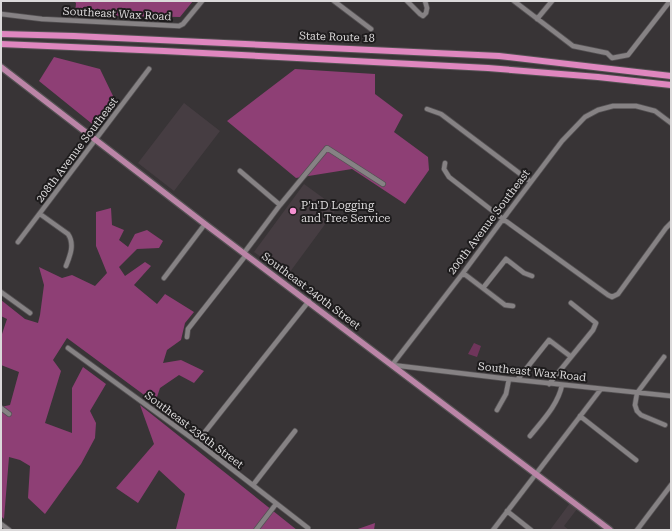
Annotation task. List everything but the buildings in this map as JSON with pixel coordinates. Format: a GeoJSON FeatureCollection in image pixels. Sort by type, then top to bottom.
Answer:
{"type":"FeatureCollection","features":[{"type":"Feature","properties":{"kind":"highway","name":"State Route 18"},"geometry":{"type":"LineString","coordinates":[[1,34],[87,36],[485,55],[515,57],[671,76]]}},
{"type":"Feature","properties":{"kind":"highway","name":"State Route 18"},"geometry":{"type":"LineString","coordinates":[[1,44],[488,68],[598,77],[671,85]]}},
{"type":"Feature","properties":{"kind":"main road","name":"Southeast 240th Street"},"geometry":{"type":"LineString","coordinates":[[1,67],[205,224],[610,530]]}},
{"type":"Feature","properties":{"kind":"street","name":"Southeast Wax Road"},"geometry":{"type":"LineString","coordinates":[[1,14],[68,21],[177,26],[184,24],[202,1]]}},
{"type":"Feature","properties":{"kind":"street"},"geometry":{"type":"LineString","coordinates":[[334,1],[371,29]]}},
{"type":"Feature","properties":{"kind":"street"},"geometry":{"type":"LineString","coordinates":[[407,1],[423,16],[428,8],[426,1]]}},
{"type":"Feature","properties":{"kind":"street"},"geometry":{"type":"LineString","coordinates":[[514,1],[573,46],[607,53],[612,58],[628,55],[670,1]]}},
{"type":"Feature","properties":{"kind":"street"},"geometry":{"type":"LineString","coordinates":[[537,19],[552,1]]}},
{"type":"Feature","properties":{"kind":"street","name":"208th Avenue Southeast"},"geometry":{"type":"LineString","coordinates":[[18,242],[149,69]]}},
{"type":"Feature","properties":{"kind":"street","name":"200th Avenue Southeast"},"geometry":{"type":"LineString","coordinates":[[392,365],[562,141],[585,117],[598,110],[613,106],[636,106],[655,110],[671,123]]}},
{"type":"Feature","properties":{"kind":"street"},"geometry":{"type":"LineString","coordinates":[[427,109],[441,114],[531,182]]}},
{"type":"Feature","properties":{"kind":"street"},"geometry":{"type":"LineString","coordinates":[[187,337],[188,329],[280,205],[327,148],[383,184]]}},
{"type":"Feature","properties":{"kind":"street"},"geometry":{"type":"LineString","coordinates":[[445,163],[444,169],[449,177],[503,219],[612,297],[618,294],[671,223]]}},
{"type":"Feature","properties":{"kind":"street"},"geometry":{"type":"LineString","coordinates":[[240,171],[280,205]]}},
{"type":"Feature","properties":{"kind":"street"},"geometry":{"type":"LineString","coordinates":[[40,214],[70,236],[71,251],[66,266]]}},
{"type":"Feature","properties":{"kind":"street"},"geometry":{"type":"LineString","coordinates":[[164,278],[205,224]]}},
{"type":"Feature","properties":{"kind":"street"},"geometry":{"type":"LineString","coordinates":[[483,288],[506,259],[524,273],[532,276]]}},
{"type":"Feature","properties":{"kind":"street"},"geometry":{"type":"LineString","coordinates":[[463,273],[505,305],[513,306]]}},
{"type":"Feature","properties":{"kind":"street"},"geometry":{"type":"LineString","coordinates":[[1,292],[30,314]]}},
{"type":"Feature","properties":{"kind":"street"},"geometry":{"type":"LineString","coordinates":[[197,442],[309,302]]}},
{"type":"Feature","properties":{"kind":"street"},"geometry":{"type":"LineString","coordinates":[[549,384],[570,356],[593,330],[596,323],[571,303]]}},
{"type":"Feature","properties":{"kind":"street"},"geometry":{"type":"LineString","coordinates":[[518,380],[549,340],[570,356]]}},
{"type":"Feature","properties":{"kind":"street","name":"Southeast 236th Street"},"geometry":{"type":"LineString","coordinates":[[68,348],[197,442],[308,528]]}},
{"type":"Feature","properties":{"kind":"street"},"geometry":{"type":"LineString","coordinates":[[664,357],[637,393],[635,405],[639,414],[665,425]]}},
{"type":"Feature","properties":{"kind":"street","name":"Southeast Wax Road"},"geometry":{"type":"LineString","coordinates":[[392,365],[549,384],[671,396]]}},
{"type":"Feature","properties":{"kind":"street"},"geometry":{"type":"LineString","coordinates":[[497,410],[508,392],[509,379]]}},
{"type":"Feature","properties":{"kind":"street"},"geometry":{"type":"LineString","coordinates":[[530,436],[556,402],[562,385]]}},
{"type":"Feature","properties":{"kind":"street"},"geometry":{"type":"LineString","coordinates":[[493,530],[601,388]]}},
{"type":"Feature","properties":{"kind":"street"},"geometry":{"type":"LineString","coordinates":[[1,408],[9,414]]}},
{"type":"Feature","properties":{"kind":"street"},"geometry":{"type":"LineString","coordinates":[[580,416],[636,460]]}},
{"type":"Feature","properties":{"kind":"street"},"geometry":{"type":"LineString","coordinates":[[252,485],[296,431]]}},
{"type":"Feature","properties":{"kind":"street"},"geometry":{"type":"LineString","coordinates":[[637,530],[671,485]]}},
{"type":"Feature","properties":{"kind":"street"},"geometry":{"type":"LineString","coordinates":[[256,530],[276,504]]}},
{"type":"Feature","properties":{"kind":"street"},"geometry":{"type":"LineString","coordinates":[[507,511],[531,530]]}},
{"type":"Feature","properties":{"kind":"street"},"geometry":{"type":"LineString","coordinates":[[1,524],[9,530]]}},
{"type":"Feature","properties":{"kind":"shaded area"},"geometry":{"type":"Polygon","coordinates":[[[74,1],[193,1],[180,17],[75,15],[76,3],[74,1]]]}},
{"type":"Feature","properties":{"kind":"shaded area"},"geometry":{"type":"Polygon","coordinates":[[[54,57],[100,69],[114,98],[96,127],[39,81],[54,57]]]}},
{"type":"Feature","properties":{"kind":"shaded area"},"geometry":{"type":"Polygon","coordinates":[[[295,69],[375,74],[375,94],[403,115],[394,132],[428,157],[429,170],[405,204],[352,169],[296,178],[227,121],[295,69]]]}},
{"type":"Feature","properties":{"kind":"shaded area"},"geometry":{"type":"Polygon","coordinates":[[[184,103],[220,131],[174,191],[138,163],[184,103]]]}},
{"type":"Feature","properties":{"kind":"shaded area"},"geometry":{"type":"Polygon","coordinates":[[[304,184],[337,208],[287,276],[254,252],[304,184]]]}},
{"type":"Feature","properties":{"kind":"shaded area"},"geometry":{"type":"Polygon","coordinates":[[[111,208],[112,225],[124,230],[119,240],[128,247],[135,234],[147,230],[163,241],[159,248],[137,249],[119,267],[125,276],[145,262],[151,266],[134,285],[157,304],[165,294],[194,312],[185,323],[181,340],[167,350],[163,363],[181,360],[204,371],[194,383],[179,375],[160,388],[155,403],[67,338],[53,360],[61,371],[45,423],[72,433],[72,388],[83,367],[106,384],[90,411],[96,423],[95,438],[81,464],[45,514],[28,498],[30,466],[20,460],[9,457],[4,519],[1,516],[1,407],[10,405],[19,372],[1,365],[1,337],[7,319],[1,316],[1,300],[25,319],[38,323],[44,285],[39,267],[62,278],[72,275],[95,286],[107,273],[96,246],[96,212],[111,208]]]}},
{"type":"Feature","properties":{"kind":"shaded area"},"geometry":{"type":"Polygon","coordinates":[[[474,343],[481,346],[477,357],[468,354],[474,343]]]}},
{"type":"Feature","properties":{"kind":"shaded area"},"geometry":{"type":"Polygon","coordinates":[[[140,405],[297,530],[177,530],[185,494],[159,470],[138,503],[116,488],[154,444],[140,405]]]}},
{"type":"Feature","properties":{"kind":"shaded area"},"geometry":{"type":"Polygon","coordinates":[[[570,503],[577,509],[564,526],[569,530],[550,530],[570,503]]]}},
{"type":"Feature","properties":{"kind":"shaded area"},"geometry":{"type":"Polygon","coordinates":[[[375,523],[374,530],[355,530],[375,523]]]}},
{"type":"Feature","properties":{"kind":"place","name":"P'n'D Logging and Tree Service"},"geometry":{"type":"Point","coordinates":[293,211]}}]}
